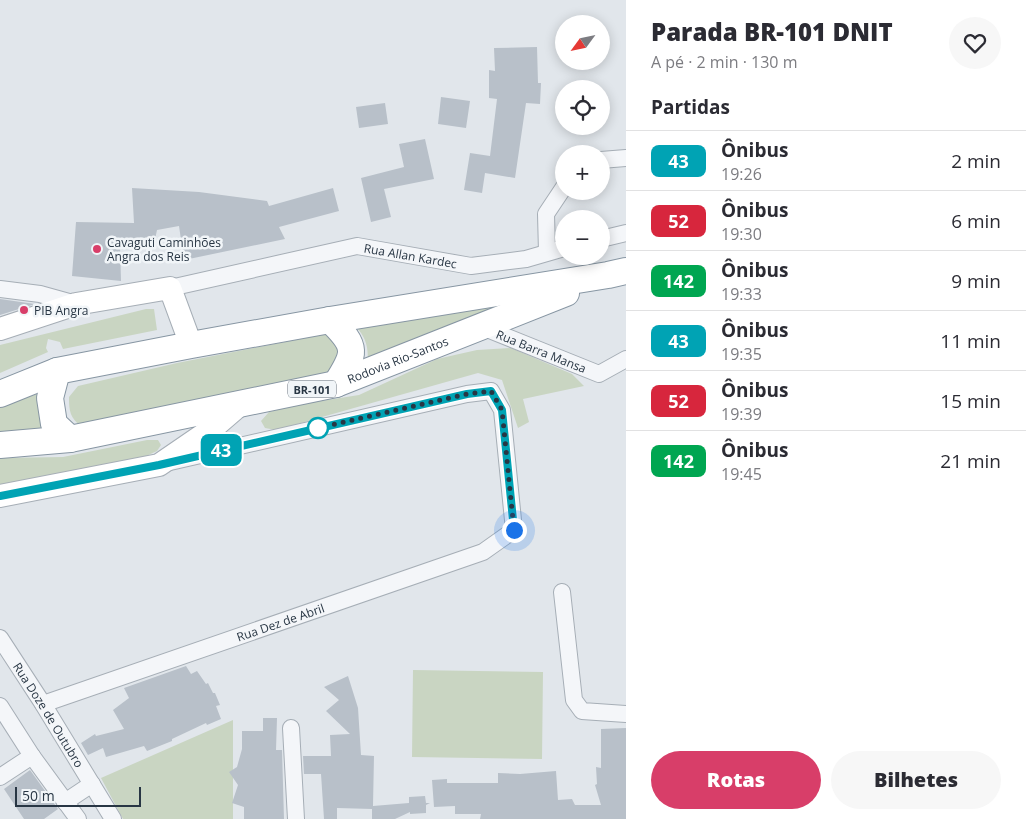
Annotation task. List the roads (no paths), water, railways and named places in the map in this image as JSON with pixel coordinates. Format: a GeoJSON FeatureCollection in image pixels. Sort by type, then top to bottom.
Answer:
{"type":"FeatureCollection","features":[{"type":"Feature","properties":{"kind":"highway","name":"Rodovia Rio-Santos"},"geometry":{"type":"LineString","coordinates":[[0,394],[57,371],[330,320],[617,273]]}},
{"type":"Feature","properties":{"kind":"highway","name":"Rodovia Rio-Santos"},"geometry":{"type":"LineString","coordinates":[[0,444],[70,439],[336,384],[617,273]]}},
{"type":"Feature","properties":{"kind":"highway"},"geometry":{"type":"LineString","coordinates":[[330,320],[347,336],[352,353],[348,365],[336,384]]}},
{"type":"Feature","properties":{"kind":"highway"},"geometry":{"type":"LineString","coordinates":[[57,371],[50,398],[54,424],[70,439]]}},
{"type":"Feature","properties":{"kind":"main road"},"geometry":{"type":"LineString","coordinates":[[0,329],[76,304],[170,288],[191,345]]}},
{"type":"Feature","properties":{"kind":"main road"},"geometry":{"type":"LineString","coordinates":[[0,496],[159,465],[213,428],[242,403]]}},
{"type":"Feature","properties":{"kind":"street"},"geometry":{"type":"LineString","coordinates":[[610,159],[626,158]]}},
{"type":"Feature","properties":{"kind":"street"},"geometry":{"type":"LineString","coordinates":[[547,252],[546,214],[555,200]]}},
{"type":"Feature","properties":{"kind":"street"},"geometry":{"type":"LineString","coordinates":[[610,237],[626,233]]}},
{"type":"Feature","properties":{"kind":"street","name":"Rua Allan Kardec"},"geometry":{"type":"LineString","coordinates":[[170,288],[357,246],[470,266],[526,258],[555,250]]}},
{"type":"Feature","properties":{"kind":"street"},"geometry":{"type":"LineString","coordinates":[[0,289],[40,294],[76,304]]}},
{"type":"Feature","properties":{"kind":"street","name":"Rua Barra Mansa"},"geometry":{"type":"LineString","coordinates":[[482,327],[599,374],[626,359]]}},
{"type":"Feature","properties":{"kind":"street","name":"Rua Dez de Abril"},"geometry":{"type":"LineString","coordinates":[[43,704],[483,552],[514,530],[502,410],[491,391],[467,394],[159,465]]}},
{"type":"Feature","properties":{"kind":"street"},"geometry":{"type":"LineString","coordinates":[[562,592],[574,700],[582,711],[626,714]]}},
{"type":"Feature","properties":{"kind":"street","name":"Rua Doze de Outubro"},"geometry":{"type":"LineString","coordinates":[[0,638],[43,704],[113,819]]}},
{"type":"Feature","properties":{"kind":"street"},"geometry":{"type":"LineString","coordinates":[[0,706],[32,756],[78,819]]}},
{"type":"Feature","properties":{"kind":"street"},"geometry":{"type":"LineString","coordinates":[[291,728],[296,819]]}},
{"type":"Feature","properties":{"kind":"street"},"geometry":{"type":"LineString","coordinates":[[0,777],[32,756]]}},
{"type":"Feature","properties":{"kind":"street"},"geometry":{"type":"LineString","coordinates":[[65,802],[92,784]]}},
{"type":"Feature","properties":{"kind":"place","name":"Cavaguti Caminhões Angra dos Reis"},"geometry":{"type":"Point","coordinates":[97,249]}},
{"type":"Feature","properties":{"kind":"place","name":"PIB Angra"},"geometry":{"type":"Point","coordinates":[24,310]}}]}
